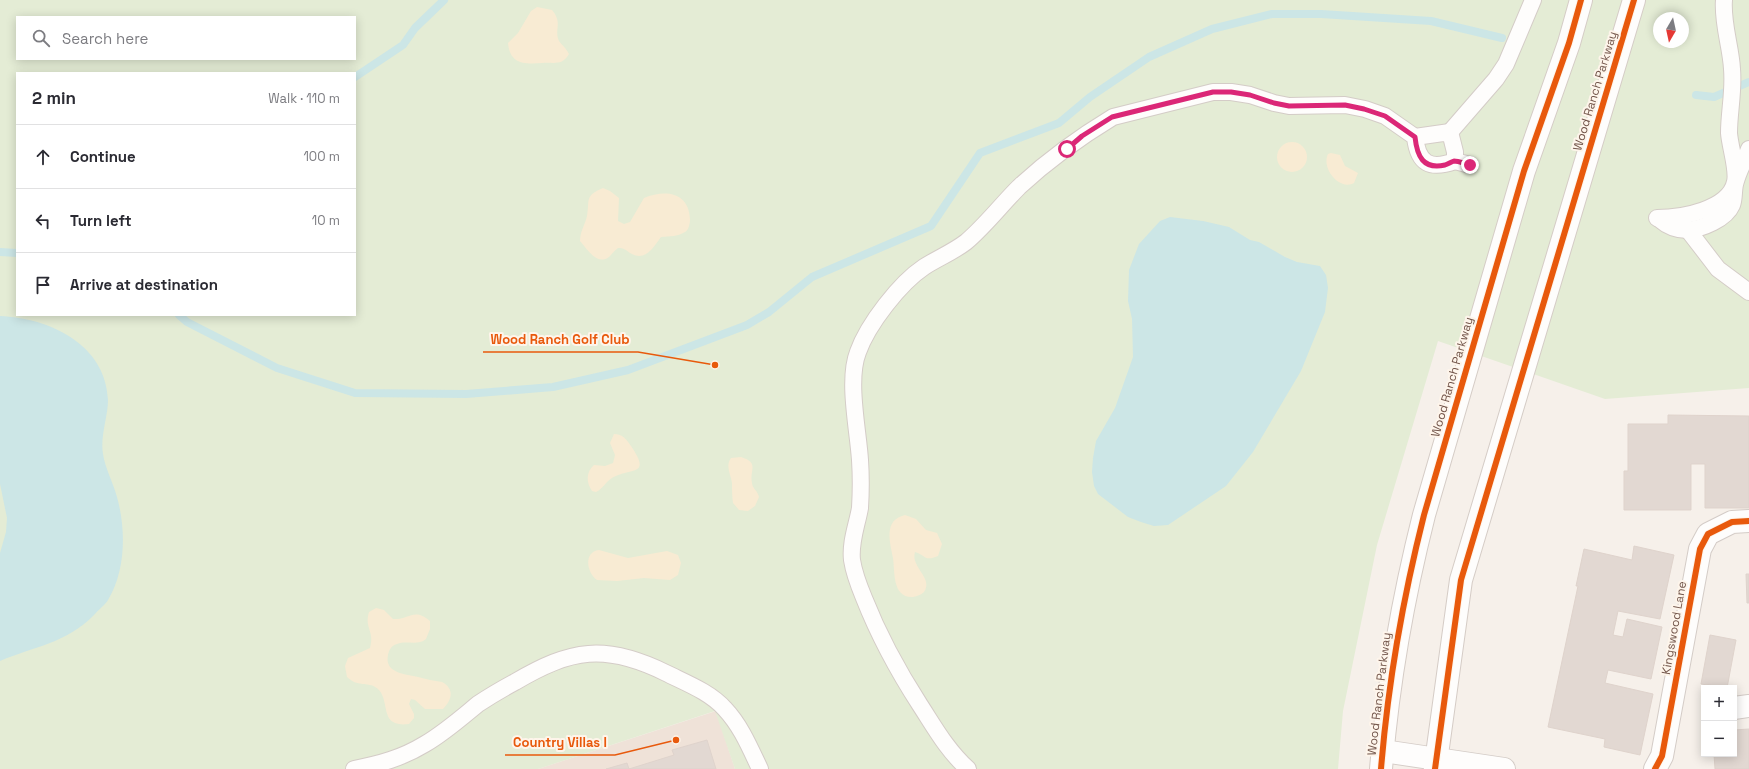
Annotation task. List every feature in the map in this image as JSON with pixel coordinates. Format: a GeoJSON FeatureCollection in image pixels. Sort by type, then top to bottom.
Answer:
{"type":"FeatureCollection","features":[{"type":"Feature","properties":{"kind":"main road","name":"Wood Ranch Parkway"},"geometry":{"type":"LineString","coordinates":[[1382,760],[1396,642],[1411,565],[1424,515],[1524,171],[1569,43],[1581,0]]}},
{"type":"Feature","properties":{"kind":"main road","name":"Wood Ranch Parkway"},"geometry":{"type":"LineString","coordinates":[[1435,764],[1461,580],[1634,0]]}},
{"type":"Feature","properties":{"kind":"main road","name":"Kingswood Lane"},"geometry":{"type":"LineString","coordinates":[[1655,769],[1662,756],[1700,549],[1708,534],[1732,522],[1749,521]]}},
{"type":"Feature","properties":{"kind":"main road"},"geometry":{"type":"LineString","coordinates":[[1737,708],[1749,706]]}},
{"type":"Feature","properties":{"kind":"main road"},"geometry":{"type":"LineString","coordinates":[[1382,760],[1504,769]]}},
{"type":"Feature","properties":{"kind":"lane"},"geometry":{"type":"LineString","coordinates":[[968,769],[950,752],[940,738],[889,654],[864,598],[852,559],[852,545],[860,508],[860,462],[854,368],[858,351],[864,339],[890,300],[910,278],[964,243],[1035,174],[1082,136],[1112,117],[1213,92],[1231,92],[1250,95],[1289,106],[1345,105],[1364,109],[1385,116],[1415,137],[1450,132],[1496,79],[1506,64],[1533,0]]}},
{"type":"Feature","properties":{"kind":"lane"},"geometry":{"type":"LineString","coordinates":[[1724,0],[1733,71],[1729,124],[1735,182],[1735,194],[1731,206],[1723,216],[1710,223],[1688,230],[1667,225],[1657,218],[1673,218],[1704,210],[1718,204],[1728,194],[1735,182],[1749,149]]}},
{"type":"Feature","properties":{"kind":"lane"},"geometry":{"type":"LineString","coordinates":[[1415,137],[1418,155],[1429,165],[1462,163],[1456,152],[1450,132]]}},
{"type":"Feature","properties":{"kind":"lane"},"geometry":{"type":"LineString","coordinates":[[1688,230],[1718,269],[1749,292]]}},
{"type":"Feature","properties":{"kind":"lane"},"geometry":{"type":"LineString","coordinates":[[354,769],[397,758],[421,746],[495,693],[544,665],[582,653],[604,652],[661,670],[706,694],[724,708],[742,731],[760,769]]}},
{"type":"Feature","properties":{"kind":"shaded area"},"geometry":{"type":"Polygon","coordinates":[[[716,711],[735,769],[538,769],[716,711]]]}},
{"type":"Feature","properties":{"kind":"green space"},"geometry":{"type":"Polygon","coordinates":[[[0,0],[1749,0],[1749,388],[1605,399],[1438,341],[1377,545],[1343,711],[1338,769],[735,769],[715,711],[538,769],[0,769],[0,0]]]}},
{"type":"Feature","properties":{"kind":"sand"},"geometry":{"type":"Polygon","coordinates":[[[537,7],[552,10],[557,19],[557,33],[559,41],[569,54],[561,62],[519,62],[512,56],[509,50],[508,43],[518,33],[531,11],[537,7]]]}},
{"type":"Feature","properties":{"kind":"sand"},"geometry":{"type":"Polygon","coordinates":[[[1292,142],[1298,143],[1306,151],[1306,163],[1298,171],[1292,172],[1286,171],[1278,163],[1277,157],[1278,151],[1286,143],[1292,142]]]}},
{"type":"Feature","properties":{"kind":"sand"},"geometry":{"type":"Polygon","coordinates":[[[1331,153],[1340,155],[1345,166],[1358,173],[1354,183],[1348,185],[1343,184],[1333,177],[1329,171],[1326,160],[1328,154],[1331,153]]]}},
{"type":"Feature","properties":{"kind":"sand"},"geometry":{"type":"Polygon","coordinates":[[[603,188],[619,198],[618,221],[624,224],[630,222],[644,198],[652,195],[668,194],[681,198],[689,210],[690,219],[688,228],[679,235],[661,237],[652,249],[644,255],[635,255],[618,248],[605,259],[596,258],[580,241],[580,237],[587,216],[590,196],[603,188]]]}},
{"type":"Feature","properties":{"kind":"sand"},"geometry":{"type":"Polygon","coordinates":[[[614,434],[624,437],[628,441],[640,463],[639,467],[636,470],[612,478],[596,492],[592,491],[588,481],[589,471],[594,465],[605,466],[613,463],[615,455],[610,443],[614,434]]]}},
{"type":"Feature","properties":{"kind":"sand"},"geometry":{"type":"Polygon","coordinates":[[[741,457],[747,459],[752,464],[752,485],[759,497],[755,506],[748,511],[739,510],[733,503],[732,483],[728,464],[731,458],[741,457]]]}},
{"type":"Feature","properties":{"kind":"sand"},"geometry":{"type":"Polygon","coordinates":[[[905,515],[916,519],[926,530],[937,533],[942,544],[938,556],[933,558],[927,558],[915,552],[914,557],[926,582],[926,587],[923,593],[913,597],[906,596],[898,589],[890,539],[890,532],[893,522],[905,515]]]}},
{"type":"Feature","properties":{"kind":"sand"},"geometry":{"type":"Polygon","coordinates":[[[599,550],[628,558],[667,551],[678,555],[681,563],[678,575],[670,580],[644,578],[617,581],[597,580],[591,573],[588,563],[591,555],[599,550]]]}},
{"type":"Feature","properties":{"kind":"sand"},"geometry":{"type":"Polygon","coordinates":[[[376,608],[384,610],[393,619],[399,619],[415,614],[420,615],[430,621],[430,629],[426,639],[416,643],[401,643],[395,645],[389,651],[388,661],[389,666],[397,672],[442,682],[446,685],[449,688],[451,695],[443,709],[425,709],[415,700],[411,699],[409,704],[414,714],[414,718],[409,724],[399,724],[393,722],[389,718],[382,694],[378,689],[371,685],[360,684],[347,677],[345,666],[348,658],[370,648],[371,637],[368,617],[369,612],[376,608]]]}},
{"type":"Feature","properties":{"kind":"water"},"geometry":{"type":"Polygon","coordinates":[[[1170,217],[1203,221],[1229,227],[1250,240],[1259,242],[1285,257],[1297,262],[1320,266],[1326,275],[1328,288],[1325,312],[1301,371],[1253,452],[1226,486],[1168,525],[1154,526],[1128,517],[1098,494],[1094,486],[1092,472],[1096,441],[1115,408],[1133,357],[1132,319],[1128,301],[1129,270],[1139,244],[1160,221],[1170,217]]]}},
{"type":"Feature","properties":{"kind":"water"},"geometry":{"type":"Polygon","coordinates":[[[0,316],[37,322],[55,329],[72,338],[86,349],[97,364],[105,380],[108,400],[102,447],[105,465],[120,509],[123,549],[114,588],[108,600],[94,615],[83,625],[61,638],[0,661],[0,553],[6,532],[7,518],[0,484],[0,316]]]}},
{"type":"Feature","properties":{"kind":"building"},"geometry":{"type":"Polygon","coordinates":[[[1668,415],[1749,416],[1749,508],[1705,508],[1705,464],[1691,464],[1691,510],[1624,510],[1624,471],[1628,471],[1628,424],[1668,424],[1668,415]]]}},
{"type":"Feature","properties":{"kind":"building"},"geometry":{"type":"Polygon","coordinates":[[[1634,546],[1674,555],[1660,619],[1618,611],[1613,635],[1623,637],[1627,619],[1662,627],[1651,679],[1608,670],[1605,683],[1653,694],[1640,755],[1604,747],[1605,739],[1548,727],[1578,586],[1576,586],[1584,549],[1632,560],[1634,546]]]}},
{"type":"Feature","properties":{"kind":"building"},"geometry":{"type":"Polygon","coordinates":[[[1746,574],[1749,574],[1749,603],[1747,603],[1746,574]]]}},
{"type":"Feature","properties":{"kind":"building"},"geometry":{"type":"Polygon","coordinates":[[[1710,635],[1736,640],[1728,685],[1701,684],[1710,635]]]}},
{"type":"Feature","properties":{"kind":"building"},"geometry":{"type":"Polygon","coordinates":[[[1749,729],[1749,769],[1715,769],[1714,757],[1737,757],[1737,730],[1749,729]]]}},
{"type":"Feature","properties":{"kind":"building"},"geometry":{"type":"Polygon","coordinates":[[[707,740],[716,769],[629,769],[674,755],[672,750],[707,740]]]}},
{"type":"Feature","properties":{"kind":"building"},"geometry":{"type":"Polygon","coordinates":[[[627,763],[629,769],[606,769],[627,763]]]}},
{"type":"Feature","properties":{"kind":"waterway"},"geometry":{"type":"LineString","coordinates":[[356,76],[403,45],[415,28],[444,0]]}},
{"type":"Feature","properties":{"kind":"waterway"},"geometry":{"type":"LineString","coordinates":[[180,316],[187,322],[277,368],[355,393],[466,394],[553,387],[628,370],[747,325],[769,312],[812,277],[931,226],[980,153],[1059,123],[1090,97],[1149,57],[1212,29],[1272,14],[1321,14],[1431,21],[1502,38]]}},
{"type":"Feature","properties":{"kind":"waterway"},"geometry":{"type":"LineString","coordinates":[[1696,95],[1714,97],[1749,82]]}},
{"type":"Feature","properties":{"kind":"waterway"},"geometry":{"type":"LineString","coordinates":[[0,252],[16,253]]}},
{"type":"Feature","properties":{"kind":"cycle path"},"geometry":{"type":"LineString","coordinates":[[1381,769],[1397,641],[1409,578],[1424,515],[1524,171],[1569,43],[1581,0]]}},
{"type":"Feature","properties":{"kind":"cycle path"},"geometry":{"type":"LineString","coordinates":[[1435,769],[1461,580],[1634,0]]}},
{"type":"Feature","properties":{"kind":"cycle path"},"geometry":{"type":"LineString","coordinates":[[1655,769],[1662,756],[1700,549],[1708,534],[1732,522],[1749,521]]}},
{"type":"Feature","properties":{"kind":"place","name":"Wood Ranch Golf Club"},"geometry":{"type":"Point","coordinates":[715,365]}},
{"type":"Feature","properties":{"kind":"place","name":"Country Villas I"},"geometry":{"type":"Point","coordinates":[676,740]}},
{"type":"Feature","properties":{"kind":"route"},"geometry":{"type":"LineString","coordinates":[[1067,149],[1082,136],[1112,117],[1174,103],[1213,92],[1231,92],[1250,95],[1289,106],[1325,104],[1345,105],[1364,109],[1385,116],[1415,137],[1416,150],[1421,159],[1429,165],[1444,165],[1455,161],[1470,165]]}}]}
